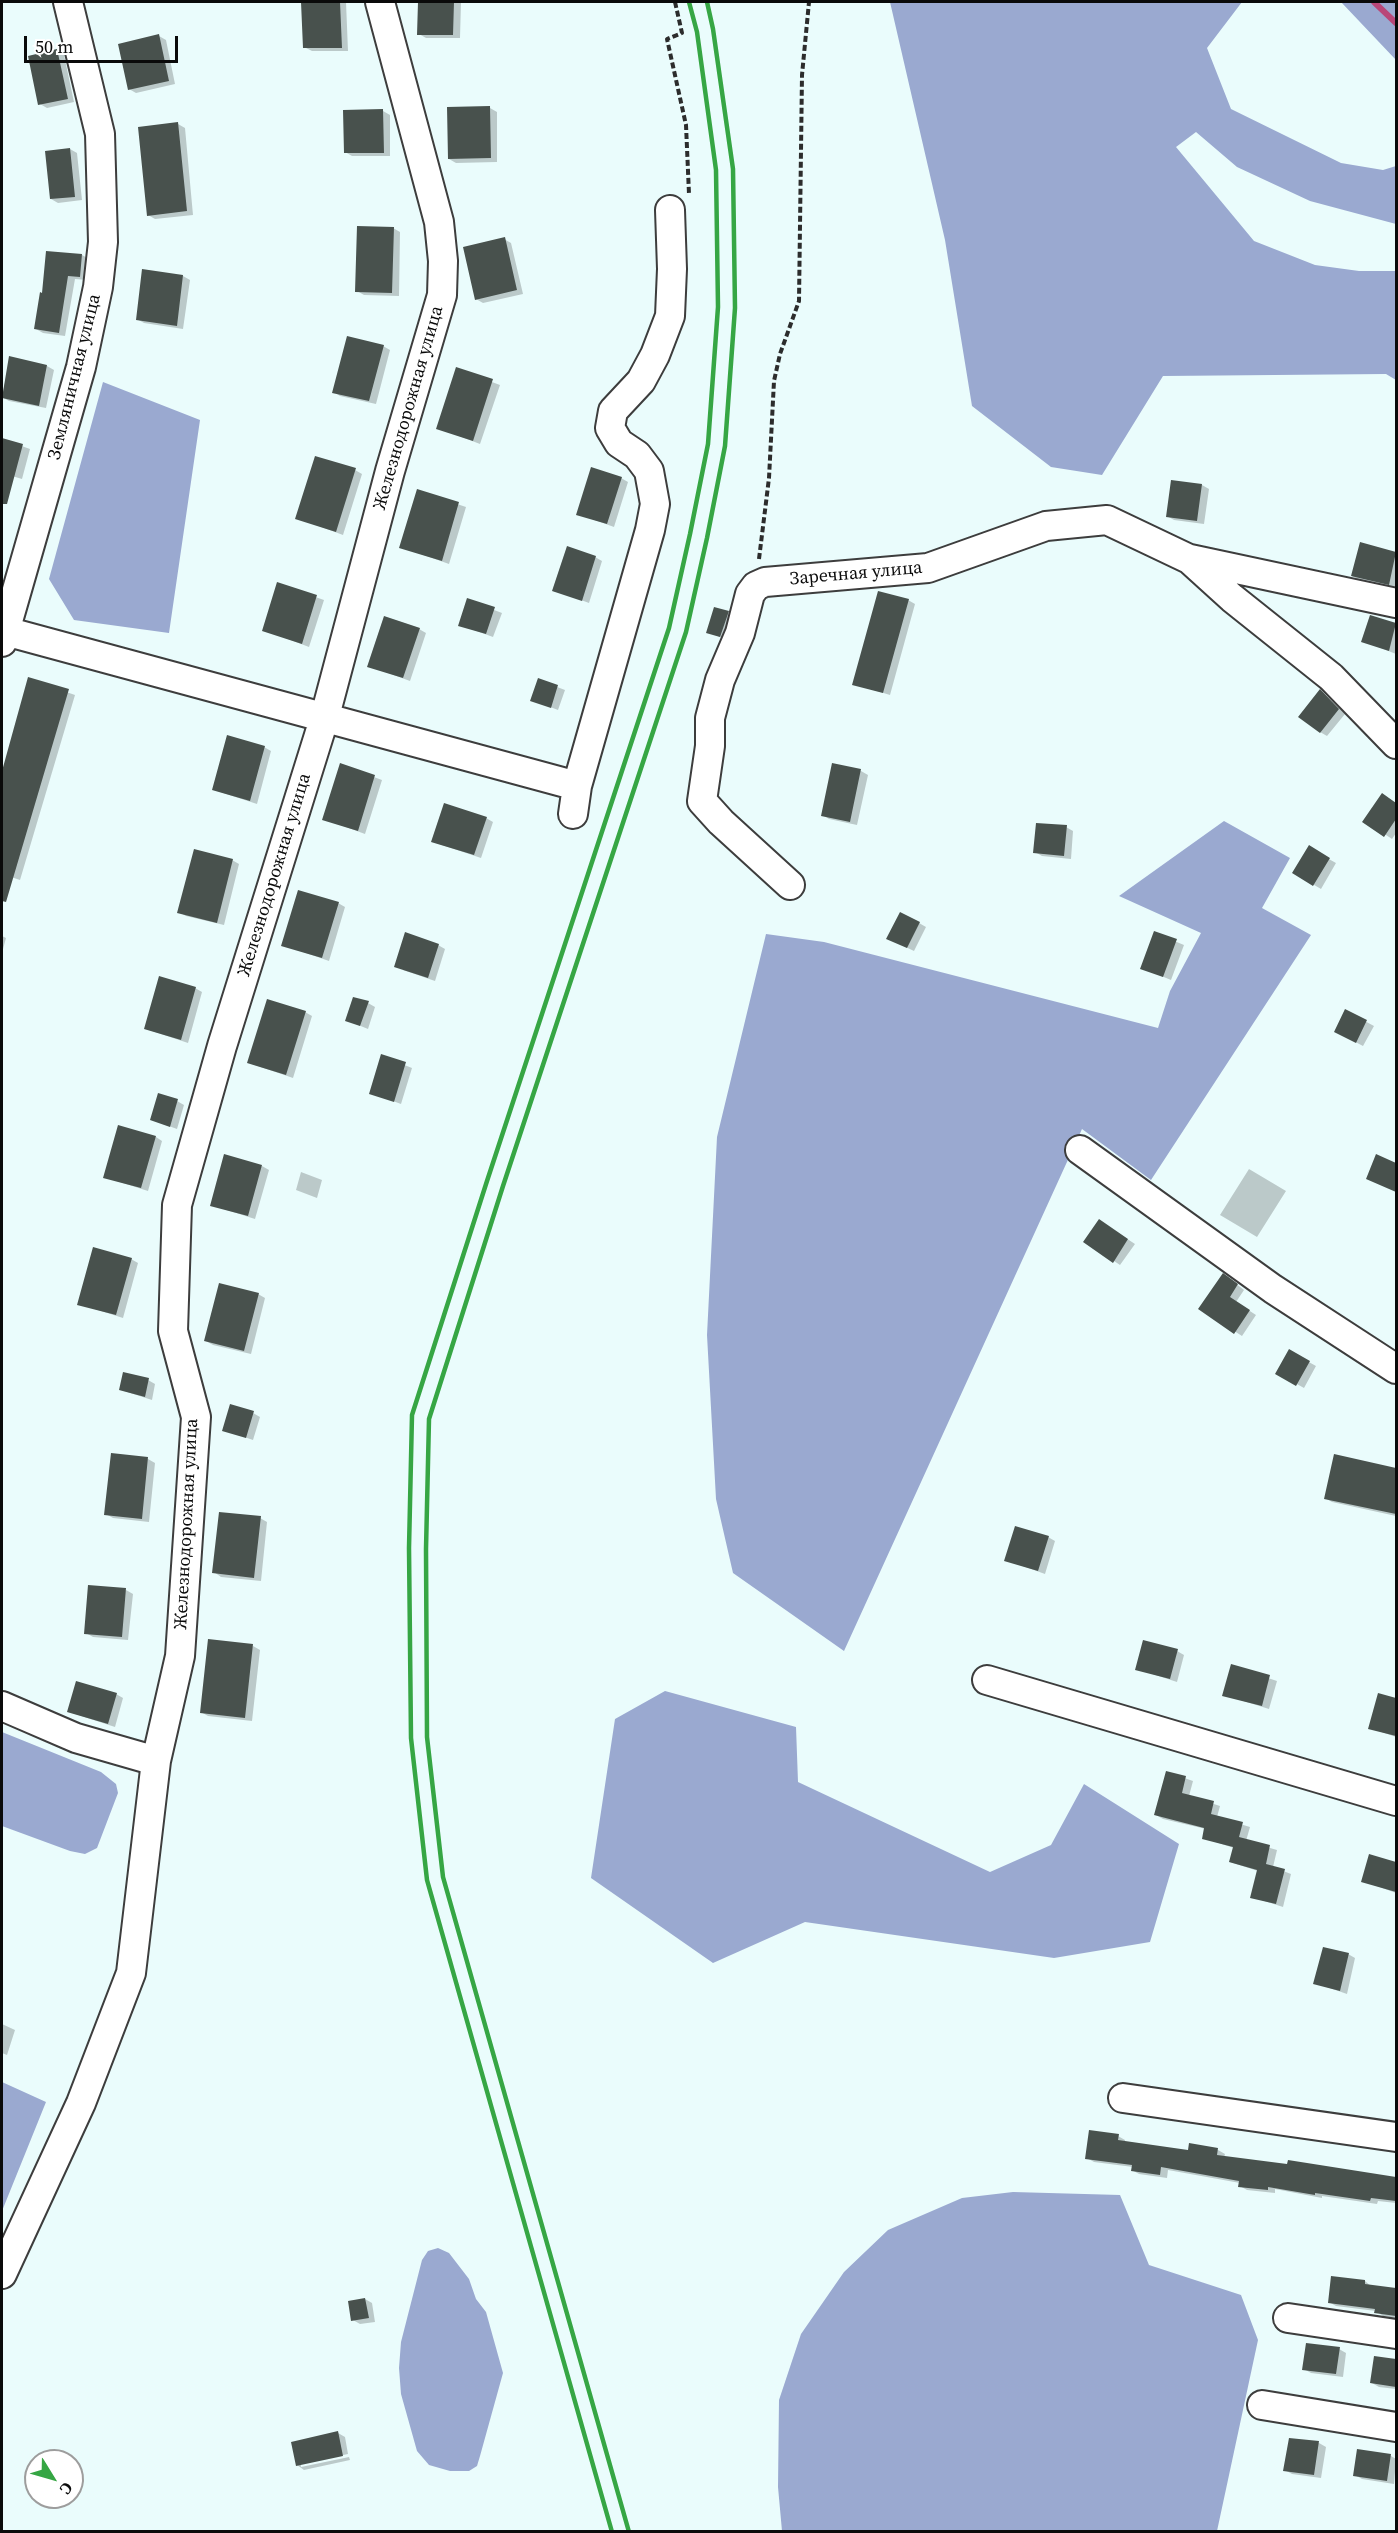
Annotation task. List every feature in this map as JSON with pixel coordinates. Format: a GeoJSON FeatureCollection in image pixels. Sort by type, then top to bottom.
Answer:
{"type":"FeatureCollection","features":[{"type":"Feature","properties":{"kind":"street","name":"Земляничная улица"},"geometry":{"type":"LineString","coordinates":[[3,636],[81,367],[98,287],[103,242],[100,134],[68,2]]}},
{"type":"Feature","properties":{"kind":"street","name":"Железнодорожная улица"},"geometry":{"type":"LineString","coordinates":[[2,2274],[81,2103],[131,1973],[156,1761],[180,1656],[196,1417],[173,1330],[177,1205],[222,1046],[325,716],[390,471],[442,296],[443,261],[439,222],[380,2]]}},
{"type":"Feature","properties":{"kind":"street"},"geometry":{"type":"LineString","coordinates":[[573,814],[577,786],[650,530],[655,504],[649,471],[637,455],[619,443],[610,428],[614,411],[641,381],[655,355],[670,316],[680,207]]}},
{"type":"Feature","properties":{"kind":"street","name":"Заречная улица"},"geometry":{"type":"LineString","coordinates":[[756,586],[765,582],[928,568],[1046,526],[1107,520],[1189,559],[1232,598],[1331,677],[1396,744]]}},
{"type":"Feature","properties":{"kind":"street"},"geometry":{"type":"LineString","coordinates":[[1189,559],[1396,603]]}},
{"type":"Feature","properties":{"kind":"street"},"geometry":{"type":"LineString","coordinates":[[756,586],[750,594],[740,633],[720,680],[710,718],[710,746],[702,801],[721,822],[790,885]]}},
{"type":"Feature","properties":{"kind":"street"},"geometry":{"type":"LineString","coordinates":[[3,636],[325,716],[577,786]]}},
{"type":"Feature","properties":{"kind":"street"},"geometry":{"type":"LineString","coordinates":[[1080,1150],[1273,1289],[1396,1369]]}},
{"type":"Feature","properties":{"kind":"street"},"geometry":{"type":"LineString","coordinates":[[987,1680],[1396,1801]]}},
{"type":"Feature","properties":{"kind":"street"},"geometry":{"type":"LineString","coordinates":[[2,1706],[76,1738],[156,1761]]}},
{"type":"Feature","properties":{"kind":"street"},"geometry":{"type":"LineString","coordinates":[[1123,2098],[1396,2137]]}},
{"type":"Feature","properties":{"kind":"street"},"geometry":{"type":"LineString","coordinates":[[1288,2318],[1396,2334]]}},
{"type":"Feature","properties":{"kind":"street"},"geometry":{"type":"LineString","coordinates":[[1262,2405],[1396,2427]]}},
{"type":"Feature","properties":{"kind":"path"},"geometry":{"type":"LineString","coordinates":[[675,2],[682,33],[667,39],[686,125],[680,207]]}},
{"type":"Feature","properties":{"kind":"path"},"geometry":{"type":"LineString","coordinates":[[756,586],[769,478],[774,381],[780,354],[799,300],[802,75],[809,2]]}},
{"type":"Feature","properties":{"kind":"shaded area"},"geometry":{"type":"Polygon","coordinates":[[[890,2],[1242,2],[1207,48],[1231,109],[1341,163],[1383,170],[1396,166],[1396,224],[1310,201],[1237,167],[1196,132],[1176,147],[1254,241],[1315,265],[1359,271],[1396,271],[1396,380],[1386,374],[1163,376],[1102,475],[1051,467],[972,406],[945,240],[890,2]]]}},
{"type":"Feature","properties":{"kind":"shaded area"},"geometry":{"type":"Polygon","coordinates":[[[1341,2],[1396,2],[1396,60],[1341,2]]]}},
{"type":"Feature","properties":{"kind":"shaded area"},"geometry":{"type":"Polygon","coordinates":[[[103,382],[200,420],[169,633],[74,620],[49,579],[103,382]]]}},
{"type":"Feature","properties":{"kind":"shaded area"},"geometry":{"type":"Polygon","coordinates":[[[1224,821],[1290,858],[1262,908],[1311,935],[1151,1180],[1082,1129],[844,1651],[733,1573],[716,1499],[707,1335],[717,1137],[766,934],[824,942],[1158,1028],[1170,991],[1201,933],[1119,896],[1224,821]]]}},
{"type":"Feature","properties":{"kind":"shaded area"},"geometry":{"type":"Polygon","coordinates":[[[665,1691],[796,1727],[798,1782],[990,1872],[1051,1845],[1084,1784],[1179,1844],[1150,1942],[1054,1958],[805,1922],[713,1963],[591,1878],[615,1719],[665,1691]]]}},
{"type":"Feature","properties":{"kind":"shaded area"},"geometry":{"type":"Polygon","coordinates":[[[2,1732],[101,1772],[116,1784],[118,1793],[97,1848],[85,1854],[70,1851],[2,1826],[2,1732]]]}},
{"type":"Feature","properties":{"kind":"shaded area"},"geometry":{"type":"Polygon","coordinates":[[[2,2082],[46,2102],[2,2211],[2,2082]]]}},
{"type":"Feature","properties":{"kind":"shaded area"},"geometry":{"type":"Polygon","coordinates":[[[1013,2192],[1120,2195],[1149,2265],[1241,2295],[1258,2340],[1217,2531],[782,2531],[778,2487],[779,2400],[801,2334],[844,2272],[888,2230],[962,2198],[1013,2192]]]}},
{"type":"Feature","properties":{"kind":"shaded area"},"geometry":{"type":"Polygon","coordinates":[[[438,2248],[449,2253],[469,2279],[476,2299],[486,2312],[503,2373],[477,2466],[469,2471],[450,2471],[429,2465],[417,2451],[401,2394],[399,2368],[401,2342],[422,2260],[428,2251],[438,2248]]]}},
{"type":"Feature","properties":{"kind":"building"},"geometry":{"type":"Polygon","coordinates":[[[301,2],[340,2],[342,48],[303,48],[301,2]]]}},
{"type":"Feature","properties":{"kind":"building"},"geometry":{"type":"Polygon","coordinates":[[[418,2],[454,2],[453,35],[417,35],[418,2]]]}},
{"type":"Feature","properties":{"kind":"building"},"geometry":{"type":"Polygon","coordinates":[[[159,34],[169,81],[128,90],[118,44],[159,34]]]}},
{"type":"Feature","properties":{"kind":"building"},"geometry":{"type":"Polygon","coordinates":[[[57,49],[68,99],[38,105],[28,56],[57,49]]]}},
{"type":"Feature","properties":{"kind":"building"},"geometry":{"type":"Polygon","coordinates":[[[490,106],[491,158],[448,159],[447,107],[490,106]]]}},
{"type":"Feature","properties":{"kind":"building"},"geometry":{"type":"Polygon","coordinates":[[[383,109],[384,153],[344,153],[343,110],[383,109]]]}},
{"type":"Feature","properties":{"kind":"building"},"geometry":{"type":"Polygon","coordinates":[[[178,122],[187,211],[147,216],[138,127],[178,122]]]}},
{"type":"Feature","properties":{"kind":"building"},"geometry":{"type":"Polygon","coordinates":[[[70,148],[75,197],[50,199],[45,151],[70,148]]]}},
{"type":"Feature","properties":{"kind":"building"},"geometry":{"type":"Polygon","coordinates":[[[357,226],[394,227],[392,293],[355,292],[357,226]]]}},
{"type":"Feature","properties":{"kind":"building"},"geometry":{"type":"Polygon","coordinates":[[[505,237],[517,290],[475,300],[463,247],[505,237]]]}},
{"type":"Feature","properties":{"kind":"building"},"geometry":{"type":"Polygon","coordinates":[[[46,251],[82,254],[80,277],[68,276],[59,333],[34,329],[40,292],[42,293],[46,251]]]}},
{"type":"Feature","properties":{"kind":"building"},"geometry":{"type":"Polygon","coordinates":[[[142,269],[183,275],[177,326],[136,320],[142,269]]]}},
{"type":"Feature","properties":{"kind":"building"},"geometry":{"type":"Polygon","coordinates":[[[347,336],[384,345],[369,401],[332,393],[347,336]]]}},
{"type":"Feature","properties":{"kind":"building"},"geometry":{"type":"Polygon","coordinates":[[[9,356],[47,365],[39,406],[2,398],[9,356]]]}},
{"type":"Feature","properties":{"kind":"building"},"geometry":{"type":"Polygon","coordinates":[[[456,367],[493,379],[473,441],[436,429],[456,367]]]}},
{"type":"Feature","properties":{"kind":"building"},"geometry":{"type":"Polygon","coordinates":[[[2,438],[23,444],[7,504],[2,504],[2,438]]]}},
{"type":"Feature","properties":{"kind":"building"},"geometry":{"type":"Polygon","coordinates":[[[315,456],[356,468],[336,532],[295,519],[315,456]]]}},
{"type":"Feature","properties":{"kind":"building"},"geometry":{"type":"Polygon","coordinates":[[[591,467],[622,477],[607,524],[576,515],[591,467]]]}},
{"type":"Feature","properties":{"kind":"building"},"geometry":{"type":"Polygon","coordinates":[[[1171,480],[1202,484],[1197,521],[1166,517],[1171,480]]]}},
{"type":"Feature","properties":{"kind":"building"},"geometry":{"type":"Polygon","coordinates":[[[417,489],[459,502],[442,561],[399,548],[417,489]]]}},
{"type":"Feature","properties":{"kind":"building"},"geometry":{"type":"Polygon","coordinates":[[[1360,542],[1396,552],[1389,585],[1351,576],[1360,542]]]}},
{"type":"Feature","properties":{"kind":"building"},"geometry":{"type":"Polygon","coordinates":[[[567,546],[596,556],[582,601],[552,591],[567,546]]]}},
{"type":"Feature","properties":{"kind":"building"},"geometry":{"type":"Polygon","coordinates":[[[277,582],[317,595],[302,644],[262,631],[277,582]]]}},
{"type":"Feature","properties":{"kind":"building"},"geometry":{"type":"Polygon","coordinates":[[[878,591],[909,599],[883,693],[852,685],[878,591]]]}},
{"type":"Feature","properties":{"kind":"building"},"geometry":{"type":"Polygon","coordinates":[[[467,598],[495,607],[486,634],[458,626],[467,598]]]}},
{"type":"Feature","properties":{"kind":"building"},"geometry":{"type":"Polygon","coordinates":[[[714,607],[729,611],[720,637],[706,633],[714,607]]]}},
{"type":"Feature","properties":{"kind":"building"},"geometry":{"type":"Polygon","coordinates":[[[1370,615],[1396,623],[1389,651],[1361,642],[1370,615]]]}},
{"type":"Feature","properties":{"kind":"building"},"geometry":{"type":"Polygon","coordinates":[[[384,616],[420,628],[403,678],[367,667],[384,616]]]}},
{"type":"Feature","properties":{"kind":"building"},"geometry":{"type":"Polygon","coordinates":[[[28,677],[69,689],[6,902],[2,901],[2,771],[28,677]]]}},
{"type":"Feature","properties":{"kind":"building"},"geometry":{"type":"Polygon","coordinates":[[[538,678],[558,685],[551,708],[530,701],[538,678]]]}},
{"type":"Feature","properties":{"kind":"building"},"geometry":{"type":"Polygon","coordinates":[[[1320,689],[1339,709],[1320,733],[1298,717],[1320,689]]]}},
{"type":"Feature","properties":{"kind":"building"},"geometry":{"type":"Polygon","coordinates":[[[227,735],[265,746],[250,801],[212,790],[227,735]]]}},
{"type":"Feature","properties":{"kind":"building"},"geometry":{"type":"Polygon","coordinates":[[[340,763],[375,775],[358,831],[322,820],[340,763]]]}},
{"type":"Feature","properties":{"kind":"building"},"geometry":{"type":"Polygon","coordinates":[[[832,763],[861,769],[850,822],[821,816],[832,763]]]}},
{"type":"Feature","properties":{"kind":"building"},"geometry":{"type":"Polygon","coordinates":[[[1382,793],[1396,803],[1396,819],[1384,837],[1362,822],[1382,793]]]}},
{"type":"Feature","properties":{"kind":"building"},"geometry":{"type":"Polygon","coordinates":[[[444,803],[487,817],[474,855],[431,842],[444,803]]]}},
{"type":"Feature","properties":{"kind":"building"},"geometry":{"type":"Polygon","coordinates":[[[1036,823],[1067,825],[1064,856],[1033,853],[1036,823]]]}},
{"type":"Feature","properties":{"kind":"building"},"geometry":{"type":"Polygon","coordinates":[[[1309,845],[1330,858],[1313,886],[1292,873],[1309,845]]]}},
{"type":"Feature","properties":{"kind":"building"},"geometry":{"type":"Polygon","coordinates":[[[194,849],[233,859],[217,923],[177,913],[194,849]]]}},
{"type":"Feature","properties":{"kind":"building"},"geometry":{"type":"Polygon","coordinates":[[[298,890],[339,902],[322,958],[281,946],[298,890]]]}},
{"type":"Feature","properties":{"kind":"building"},"geometry":{"type":"Polygon","coordinates":[[[900,912],[920,922],[907,948],[886,939],[900,912]]]}},
{"type":"Feature","properties":{"kind":"building"},"geometry":{"type":"Polygon","coordinates":[[[1154,931],[1177,939],[1163,977],[1140,969],[1154,931]]]}},
{"type":"Feature","properties":{"kind":"building"},"geometry":{"type":"Polygon","coordinates":[[[405,932],[439,944],[428,978],[394,967],[405,932]]]}},
{"type":"Feature","properties":{"kind":"building"},"geometry":{"type":"Polygon","coordinates":[[[159,976],[196,987],[181,1040],[144,1029],[159,976]]]}},
{"type":"Feature","properties":{"kind":"building"},"geometry":{"type":"Polygon","coordinates":[[[353,997],[369,1001],[360,1026],[345,1021],[353,997]]]}},
{"type":"Feature","properties":{"kind":"building"},"geometry":{"type":"Polygon","coordinates":[[[267,999],[306,1011],[286,1075],[247,1063],[267,999]]]}},
{"type":"Feature","properties":{"kind":"building"},"geometry":{"type":"Polygon","coordinates":[[[1345,1009],[1367,1020],[1356,1043],[1334,1032],[1345,1009]]]}},
{"type":"Feature","properties":{"kind":"building"},"geometry":{"type":"Polygon","coordinates":[[[381,1054],[406,1062],[394,1102],[369,1094],[381,1054]]]}},
{"type":"Feature","properties":{"kind":"building"},"geometry":{"type":"Polygon","coordinates":[[[158,1093],[178,1099],[170,1127],[150,1120],[158,1093]]]}},
{"type":"Feature","properties":{"kind":"building"},"geometry":{"type":"Polygon","coordinates":[[[118,1125],[156,1136],[141,1188],[103,1178],[118,1125]]]}},
{"type":"Feature","properties":{"kind":"building"},"geometry":{"type":"Polygon","coordinates":[[[224,1154],[262,1165],[248,1216],[210,1206],[224,1154]]]}},
{"type":"Feature","properties":{"kind":"building"},"geometry":{"type":"Polygon","coordinates":[[[1376,1154],[1396,1163],[1396,1192],[1366,1179],[1376,1154]]]}},
{"type":"Feature","properties":{"kind":"building"},"geometry":{"type":"Polygon","coordinates":[[[1099,1219],[1128,1239],[1113,1263],[1083,1242],[1099,1219]]]}},
{"type":"Feature","properties":{"kind":"building"},"geometry":{"type":"Polygon","coordinates":[[[93,1247],[132,1258],[116,1315],[77,1305],[93,1247]]]}},
{"type":"Feature","properties":{"kind":"building"},"geometry":{"type":"Polygon","coordinates":[[[1223,1273],[1238,1284],[1230,1297],[1250,1310],[1234,1334],[1198,1309],[1223,1273]]]}},
{"type":"Feature","properties":{"kind":"building"},"geometry":{"type":"Polygon","coordinates":[[[219,1283],[259,1293],[244,1351],[204,1341],[219,1283]]]}},
{"type":"Feature","properties":{"kind":"building"},"geometry":{"type":"Polygon","coordinates":[[[1289,1349],[1310,1361],[1296,1386],[1275,1374],[1289,1349]]]}},
{"type":"Feature","properties":{"kind":"building"},"geometry":{"type":"Polygon","coordinates":[[[123,1372],[149,1378],[145,1397],[119,1390],[123,1372]]]}},
{"type":"Feature","properties":{"kind":"building"},"geometry":{"type":"Polygon","coordinates":[[[230,1404],[254,1411],[246,1438],[222,1431],[230,1404]]]}},
{"type":"Feature","properties":{"kind":"building"},"geometry":{"type":"Polygon","coordinates":[[[111,1453],[148,1457],[142,1519],[104,1515],[111,1453]]]}},
{"type":"Feature","properties":{"kind":"building"},"geometry":{"type":"Polygon","coordinates":[[[1334,1454],[1396,1468],[1396,1514],[1324,1499],[1334,1454]]]}},
{"type":"Feature","properties":{"kind":"building"},"geometry":{"type":"Polygon","coordinates":[[[219,1512],[261,1516],[254,1578],[212,1573],[219,1512]]]}},
{"type":"Feature","properties":{"kind":"building"},"geometry":{"type":"Polygon","coordinates":[[[1015,1526],[1049,1536],[1038,1571],[1004,1561],[1015,1526]]]}},
{"type":"Feature","properties":{"kind":"building"},"geometry":{"type":"Polygon","coordinates":[[[88,1585],[126,1588],[122,1637],[84,1634],[88,1585]]]}},
{"type":"Feature","properties":{"kind":"building"},"geometry":{"type":"Polygon","coordinates":[[[208,1639],[253,1644],[245,1718],[200,1713],[208,1639]]]}},
{"type":"Feature","properties":{"kind":"building"},"geometry":{"type":"Polygon","coordinates":[[[1143,1640],[1178,1649],[1170,1679],[1135,1670],[1143,1640]]]}},
{"type":"Feature","properties":{"kind":"building"},"geometry":{"type":"Polygon","coordinates":[[[1231,1664],[1270,1675],[1262,1706],[1222,1696],[1231,1664]]]}},
{"type":"Feature","properties":{"kind":"building"},"geometry":{"type":"Polygon","coordinates":[[[76,1681],[117,1693],[108,1724],[67,1712],[76,1681]]]}},
{"type":"Feature","properties":{"kind":"building"},"geometry":{"type":"Polygon","coordinates":[[[1378,1693],[1396,1698],[1396,1736],[1368,1729],[1378,1693]]]}},
{"type":"Feature","properties":{"kind":"building"},"geometry":{"type":"Polygon","coordinates":[[[1166,1771],[1186,1776],[1182,1793],[1214,1801],[1211,1814],[1243,1822],[1239,1837],[1270,1845],[1266,1864],[1285,1869],[1276,1904],[1250,1898],[1257,1870],[1229,1862],[1233,1847],[1202,1839],[1204,1828],[1154,1815],[1166,1771]]]}},
{"type":"Feature","properties":{"kind":"building"},"geometry":{"type":"Polygon","coordinates":[[[1369,1854],[1396,1862],[1396,1892],[1361,1882],[1369,1854]]]}},
{"type":"Feature","properties":{"kind":"building"},"geometry":{"type":"Polygon","coordinates":[[[1323,1947],[1349,1953],[1340,1991],[1313,1984],[1323,1947]]]}},
{"type":"Feature","properties":{"kind":"building"},"geometry":{"type":"Polygon","coordinates":[[[1089,2130],[1119,2134],[1118,2140],[1188,2150],[1189,2143],[1218,2148],[1217,2155],[1287,2164],[1288,2160],[1396,2177],[1396,2201],[1371,2198],[1370,2201],[1315,2193],[1315,2195],[1268,2187],[1268,2190],[1238,2187],[1239,2181],[1161,2167],[1160,2175],[1131,2171],[1132,2165],[1085,2159],[1089,2130]]]}},
{"type":"Feature","properties":{"kind":"building"},"geometry":{"type":"Polygon","coordinates":[[[1331,2276],[1365,2280],[1365,2284],[1396,2288],[1396,2316],[1374,2313],[1375,2309],[1328,2303],[1331,2276]]]}},
{"type":"Feature","properties":{"kind":"building"},"geometry":{"type":"Polygon","coordinates":[[[365,2298],[369,2318],[351,2321],[348,2301],[365,2298]]]}},
{"type":"Feature","properties":{"kind":"building"},"geometry":{"type":"Polygon","coordinates":[[[1306,2343],[1340,2347],[1336,2374],[1302,2370],[1306,2343]]]}},
{"type":"Feature","properties":{"kind":"building"},"geometry":{"type":"Polygon","coordinates":[[[1374,2356],[1396,2359],[1396,2387],[1370,2383],[1374,2356]]]}},
{"type":"Feature","properties":{"kind":"building"},"geometry":{"type":"Polygon","coordinates":[[[338,2431],[343,2456],[296,2466],[291,2442],[338,2431]]]}},
{"type":"Feature","properties":{"kind":"building"},"geometry":{"type":"Polygon","coordinates":[[[1289,2438],[1319,2441],[1314,2475],[1283,2471],[1289,2438]]]}},
{"type":"Feature","properties":{"kind":"building"},"geometry":{"type":"Polygon","coordinates":[[[1357,2449],[1391,2454],[1387,2481],[1353,2476],[1357,2449]]]}},
{"type":"Feature","properties":{"kind":"waterway"},"geometry":{"type":"LineString","coordinates":[[1374,2],[1396,23]]}},
{"type":"Feature","properties":{"kind":"railway"},"geometry":{"type":"LineString","coordinates":[[612,2532],[427,1880],[411,1738],[409,1548],[412,1415],[669,628],[708,444],[718,307],[716,170],[697,32],[689,2]]}},
{"type":"Feature","properties":{"kind":"railway"},"geometry":{"type":"LineString","coordinates":[[629,2532],[443,1877],[427,1737],[426,1549],[429,1419],[503,1186],[686,632],[707,538],[725,446],[735,308],[733,169],[707,2]]}}]}
